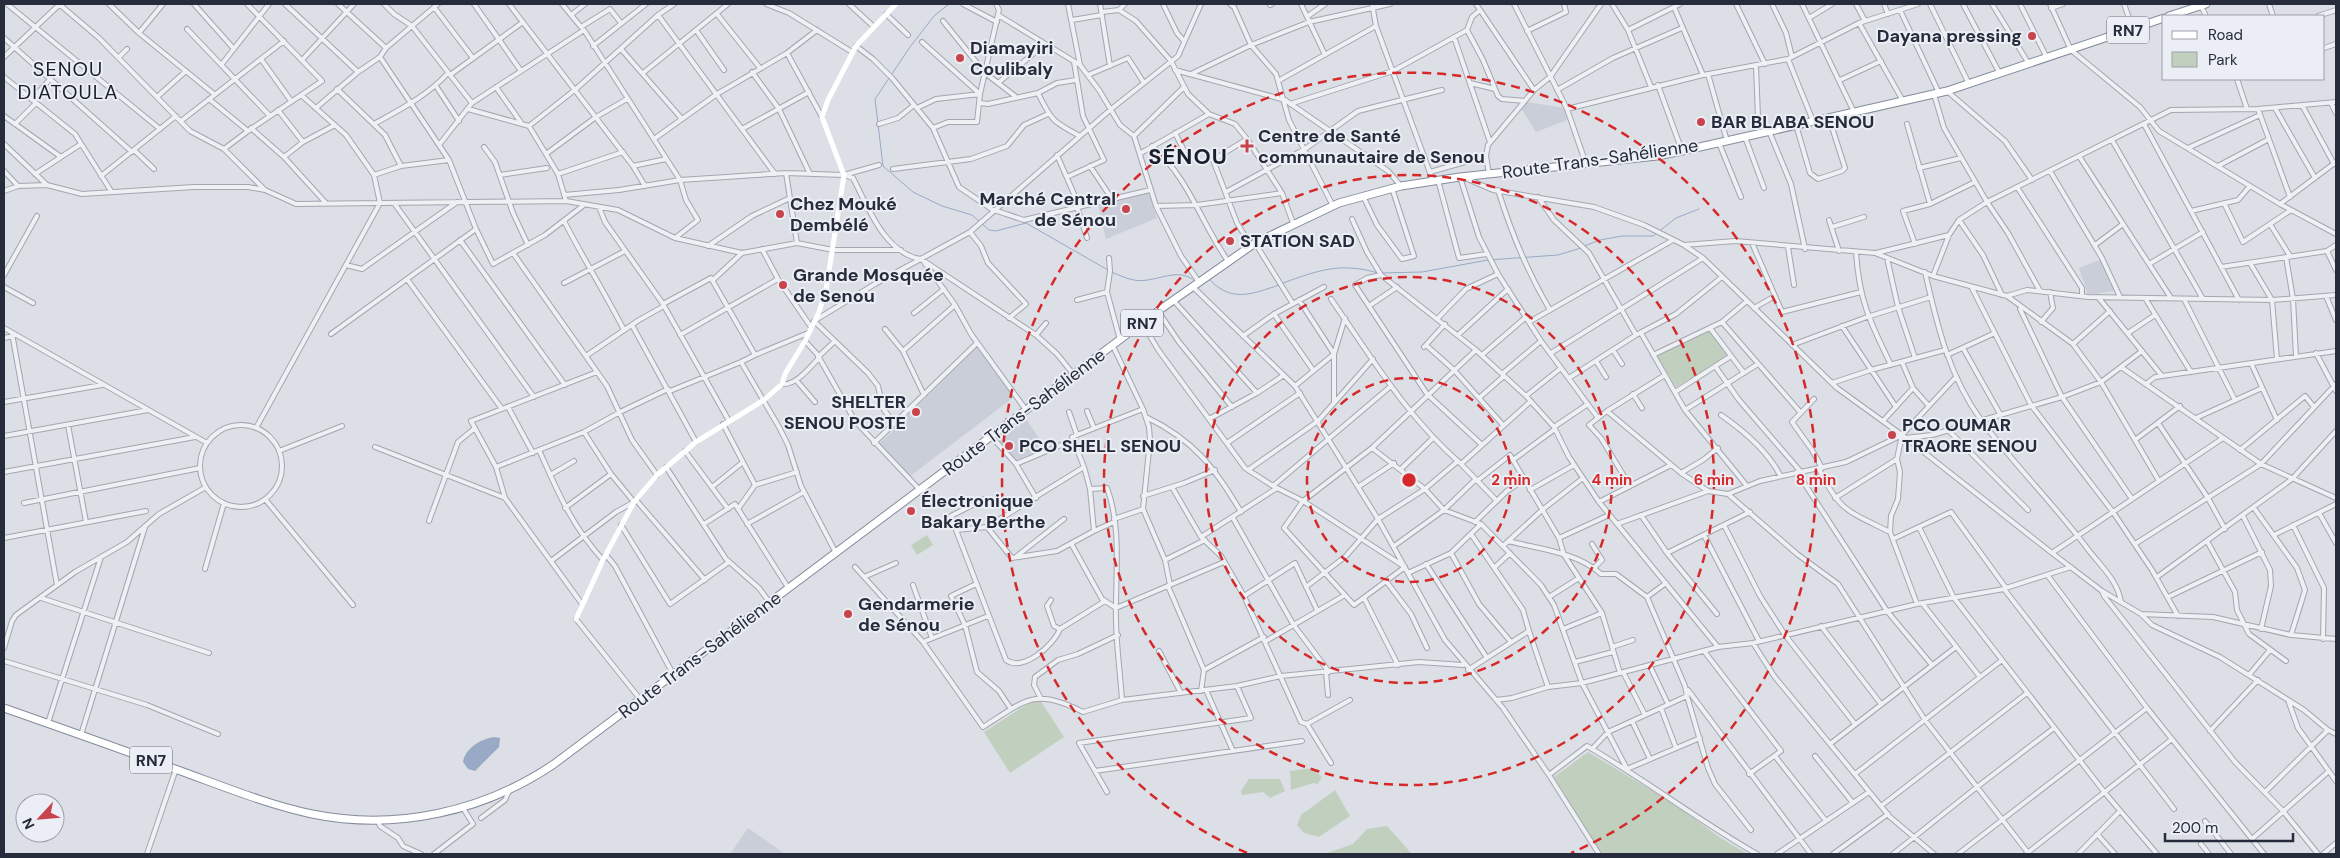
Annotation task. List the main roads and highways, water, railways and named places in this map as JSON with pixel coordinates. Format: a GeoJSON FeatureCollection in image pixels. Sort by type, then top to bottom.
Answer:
{"type":"FeatureCollection","features":[{"type":"Feature","properties":{"kind":"highway","name":"RN7"},"geometry":{"type":"LineString","coordinates":[[2171,15],[2191,6],[2204,5]]}},
{"type":"Feature","properties":{"kind":"highway","name":"Route Trans-Sahélienne"},"geometry":{"type":"LineString","coordinates":[[4,708],[298,811],[338,818],[378,821],[433,815],[463,808],[510,789],[554,764],[1173,300],[1253,245],[1293,224],[1333,206],[1401,186],[1460,177],[1586,164],[1682,151],[1947,91],[2162,19]]}},
{"type":"Feature","properties":{"kind":"water"},"geometry":{"type":"Polygon","coordinates":[[[494,737],[500,738],[499,747],[475,771],[468,769],[463,762],[470,748],[479,742],[494,737]]]}},
{"type":"Feature","properties":{"kind":"waterway"},"geometry":{"type":"LineString","coordinates":[[949,4],[934,16],[910,47],[875,99],[883,166],[913,192],[942,206],[972,215],[989,230],[996,231],[1026,223],[1108,270]]}},
{"type":"Feature","properties":{"kind":"waterway"},"geometry":{"type":"LineString","coordinates":[[1584,246],[1600,240],[1622,236],[1653,236],[1676,218],[1699,209]]}},
{"type":"Feature","properties":{"kind":"waterway"},"geometry":{"type":"LineString","coordinates":[[1382,273],[1422,272],[1488,260],[1558,255],[1581,248]]}},
{"type":"Feature","properties":{"kind":"waterway"},"geometry":{"type":"LineString","coordinates":[[1283,283],[1330,269],[1353,268],[1378,273]]}},
{"type":"Feature","properties":{"kind":"waterway"},"geometry":{"type":"LineString","coordinates":[[1111,272],[1128,279],[1141,281],[1171,275],[1185,276],[1192,279]]}},
{"type":"Feature","properties":{"kind":"waterway"},"geometry":{"type":"LineString","coordinates":[[1210,280],[1226,292],[1234,294],[1251,293],[1279,285]]}},
{"type":"Feature","properties":{"kind":"place","name":"Dayana pressing"},"geometry":{"type":"Point","coordinates":[2032,36]}},
{"type":"Feature","properties":{"kind":"place","name":"Diamayiri Coulibaly"},"geometry":{"type":"Point","coordinates":[960,58]}},
{"type":"Feature","properties":{"kind":"place","name":"BAR BLABA SENOU"},"geometry":{"type":"Point","coordinates":[1701,122]}},
{"type":"Feature","properties":{"kind":"place","name":"Centre de Santé communautaire de Senou"},"geometry":{"type":"Point","coordinates":[1247,146]}},
{"type":"Feature","properties":{"kind":"place","name":"Marché Central de Sénou"},"geometry":{"type":"Point","coordinates":[1126,209]}},
{"type":"Feature","properties":{"kind":"place","name":"Chez Mouké Dembélé"},"geometry":{"type":"Point","coordinates":[780,214]}},
{"type":"Feature","properties":{"kind":"place","name":"STATION SAD"},"geometry":{"type":"Point","coordinates":[1230,241]}},
{"type":"Feature","properties":{"kind":"place","name":"Grande Mosquée de Senou"},"geometry":{"type":"Point","coordinates":[783,285]}},
{"type":"Feature","properties":{"kind":"place","name":"SHELTER SENOU POSTE"},"geometry":{"type":"Point","coordinates":[916,412]}},
{"type":"Feature","properties":{"kind":"place","name":"PCO OUMAR TRAORE SENOU"},"geometry":{"type":"Point","coordinates":[1892,435]}},
{"type":"Feature","properties":{"kind":"place","name":"PCO SHELL SENOU"},"geometry":{"type":"Point","coordinates":[1009,446]}},
{"type":"Feature","properties":{"kind":"place","name":"Électronique Bakary Berthe"},"geometry":{"type":"Point","coordinates":[911,511]}},
{"type":"Feature","properties":{"kind":"place","name":"Gendarmerie de Sénou"},"geometry":{"type":"Point","coordinates":[848,614]}},
{"type":"Feature","properties":{"kind":"district","name":"SENOU DIATOULA"},"geometry":{"type":"Point","coordinates":[68,80]}},
{"type":"Feature","properties":{"kind":"district","name":"SÉNOU"},"geometry":{"type":"Point","coordinates":[1188,156]}}]}
